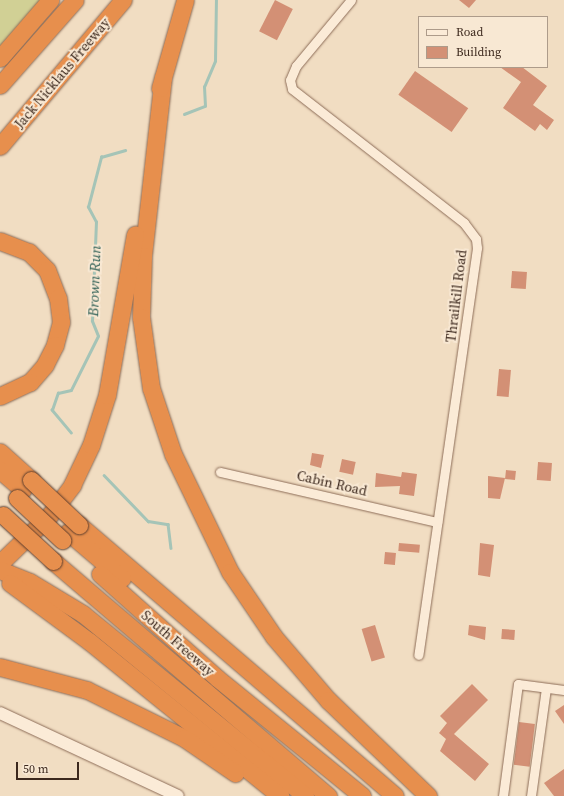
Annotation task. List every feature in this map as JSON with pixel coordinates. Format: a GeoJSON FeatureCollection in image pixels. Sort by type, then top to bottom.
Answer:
{"type":"FeatureCollection","features":[{"type":"Feature","properties":{"kind":"highway"},"geometry":{"type":"LineString","coordinates":[[0,58],[50,0]]}},
{"type":"Feature","properties":{"kind":"highway"},"geometry":{"type":"LineString","coordinates":[[0,85],[75,0]]}},
{"type":"Feature","properties":{"kind":"highway","name":"Jack Nicklaus Freeway"},"geometry":{"type":"LineString","coordinates":[[0,146],[123,0]]}},
{"type":"Feature","properties":{"kind":"highway"},"geometry":{"type":"LineString","coordinates":[[0,563],[49,516],[72,485],[91,446],[119,335],[163,77],[185,0]]}},
{"type":"Feature","properties":{"kind":"highway"},"geometry":{"type":"LineString","coordinates":[[163,77],[143,256],[141,317],[151,388],[173,454],[230,572],[274,637],[328,700],[428,796]]}},
{"type":"Feature","properties":{"kind":"highway"},"geometry":{"type":"LineString","coordinates":[[0,241],[29,252],[47,270],[57,293],[61,322],[55,345],[45,365],[30,382],[0,396]]}},
{"type":"Feature","properties":{"kind":"highway"},"geometry":{"type":"LineString","coordinates":[[0,452],[24,490]]}},
{"type":"Feature","properties":{"kind":"highway"},"geometry":{"type":"LineString","coordinates":[[0,470],[274,708],[388,796]]}},
{"type":"Feature","properties":{"kind":"highway","name":"South Freeway"},"geometry":{"type":"LineString","coordinates":[[0,482],[24,490],[70,532],[217,678],[362,796]]}},
{"type":"Feature","properties":{"kind":"highway","name":"South Freeway"},"geometry":{"type":"LineString","coordinates":[[1,517],[328,796]]}},
{"type":"Feature","properties":{"kind":"highway"},"geometry":{"type":"LineString","coordinates":[[70,532],[395,796]]}},
{"type":"Feature","properties":{"kind":"highway"},"geometry":{"type":"LineString","coordinates":[[0,570],[26,586],[83,614],[305,796]]}},
{"type":"Feature","properties":{"kind":"highway"},"geometry":{"type":"LineString","coordinates":[[0,578],[26,586],[280,796]]}},
{"type":"Feature","properties":{"kind":"highway"},"geometry":{"type":"LineString","coordinates":[[0,667],[87,690],[128,709],[184,738],[269,796]]}},
{"type":"Feature","properties":{"kind":"street","name":"Thrailkill Road"},"geometry":{"type":"LineString","coordinates":[[351,0],[296,66],[290,80],[292,89],[464,223],[476,239],[478,248],[418,655]]}},
{"type":"Feature","properties":{"kind":"street","name":"Cabin Road"},"geometry":{"type":"LineString","coordinates":[[220,472],[437,522]]}},
{"type":"Feature","properties":{"kind":"street"},"geometry":{"type":"LineString","coordinates":[[503,796],[518,684],[564,690]]}},
{"type":"Feature","properties":{"kind":"street"},"geometry":{"type":"LineString","coordinates":[[531,796],[546,688]]}},
{"type":"Feature","properties":{"kind":"street"},"geometry":{"type":"LineString","coordinates":[[0,713],[178,796]]}},
{"type":"Feature","properties":{"kind":"shaded area"},"geometry":{"type":"Polygon","coordinates":[[[0,0],[40,0],[0,46],[0,0]]]}},
{"type":"Feature","properties":{"kind":"building"},"geometry":{"type":"Polygon","coordinates":[[[275,0],[293,9],[277,40],[259,31],[275,0]]]}},
{"type":"Feature","properties":{"kind":"building"},"geometry":{"type":"Polygon","coordinates":[[[459,0],[476,0],[469,8],[459,0]]]}},
{"type":"Feature","properties":{"kind":"building"},"geometry":{"type":"Polygon","coordinates":[[[501,68],[523,68],[547,86],[533,105],[554,120],[547,130],[540,124],[535,131],[503,108],[521,82],[501,68]]]}},
{"type":"Feature","properties":{"kind":"building"},"geometry":{"type":"Polygon","coordinates":[[[415,71],[468,108],[452,132],[398,95],[415,71]]]}},
{"type":"Feature","properties":{"kind":"building"},"geometry":{"type":"Polygon","coordinates":[[[512,271],[527,272],[526,289],[511,288],[512,271]]]}},
{"type":"Feature","properties":{"kind":"building"},"geometry":{"type":"Polygon","coordinates":[[[499,369],[511,370],[509,397],[497,396],[499,369]]]}},
{"type":"Feature","properties":{"kind":"building"},"geometry":{"type":"Polygon","coordinates":[[[312,453],[324,455],[321,468],[310,465],[312,453]]]}},
{"type":"Feature","properties":{"kind":"building"},"geometry":{"type":"Polygon","coordinates":[[[342,459],[356,462],[353,475],[339,472],[342,459]]]}},
{"type":"Feature","properties":{"kind":"building"},"geometry":{"type":"Polygon","coordinates":[[[538,462],[552,463],[551,481],[537,480],[538,462]]]}},
{"type":"Feature","properties":{"kind":"building"},"geometry":{"type":"Polygon","coordinates":[[[506,470],[516,471],[515,480],[505,479],[506,470]]]}},
{"type":"Feature","properties":{"kind":"building"},"geometry":{"type":"Polygon","coordinates":[[[402,472],[417,474],[414,496],[399,494],[400,486],[375,487],[376,473],[401,477],[402,472]]]}},
{"type":"Feature","properties":{"kind":"building"},"geometry":{"type":"Polygon","coordinates":[[[488,476],[505,478],[500,499],[488,498],[488,476]]]}},
{"type":"Feature","properties":{"kind":"building"},"geometry":{"type":"Polygon","coordinates":[[[399,543],[420,545],[419,553],[398,551],[399,543]]]}},
{"type":"Feature","properties":{"kind":"building"},"geometry":{"type":"Polygon","coordinates":[[[480,543],[494,545],[490,577],[478,575],[480,543]]]}},
{"type":"Feature","properties":{"kind":"building"},"geometry":{"type":"Polygon","coordinates":[[[385,552],[396,553],[395,565],[384,564],[385,552]]]}},
{"type":"Feature","properties":{"kind":"building"},"geometry":{"type":"Polygon","coordinates":[[[375,625],[385,658],[372,662],[362,629],[375,625]]]}},
{"type":"Feature","properties":{"kind":"building"},"geometry":{"type":"Polygon","coordinates":[[[469,625],[486,627],[485,640],[468,635],[469,625]]]}},
{"type":"Feature","properties":{"kind":"building"},"geometry":{"type":"Polygon","coordinates":[[[502,629],[515,630],[514,640],[501,639],[502,629]]]}},
{"type":"Feature","properties":{"kind":"building"},"geometry":{"type":"Polygon","coordinates":[[[472,684],[488,700],[454,734],[489,764],[475,781],[440,751],[446,739],[439,733],[447,723],[440,716],[472,684]]]}},
{"type":"Feature","properties":{"kind":"building"},"geometry":{"type":"Polygon","coordinates":[[[564,705],[564,724],[555,711],[564,705]]]}},
{"type":"Feature","properties":{"kind":"building"},"geometry":{"type":"Polygon","coordinates":[[[519,722],[535,724],[530,767],[514,765],[519,722]]]}},
{"type":"Feature","properties":{"kind":"building"},"geometry":{"type":"Polygon","coordinates":[[[564,769],[564,796],[554,796],[544,783],[564,769]]]}},
{"type":"Feature","properties":{"kind":"waterway","name":"Brown Run"},"geometry":{"type":"LineString","coordinates":[[184,114],[205,106],[204,87],[215,61],[216,0]]}},
{"type":"Feature","properties":{"kind":"waterway","name":"Brown Run"},"geometry":{"type":"LineString","coordinates":[[71,433],[52,410],[58,393],[71,390],[98,336],[92,321],[96,222],[88,207],[101,157],[125,150]]}},
{"type":"Feature","properties":{"kind":"waterway","name":"Brown Run"},"geometry":{"type":"LineString","coordinates":[[104,475],[148,521],[168,524],[171,548]]}}]}
